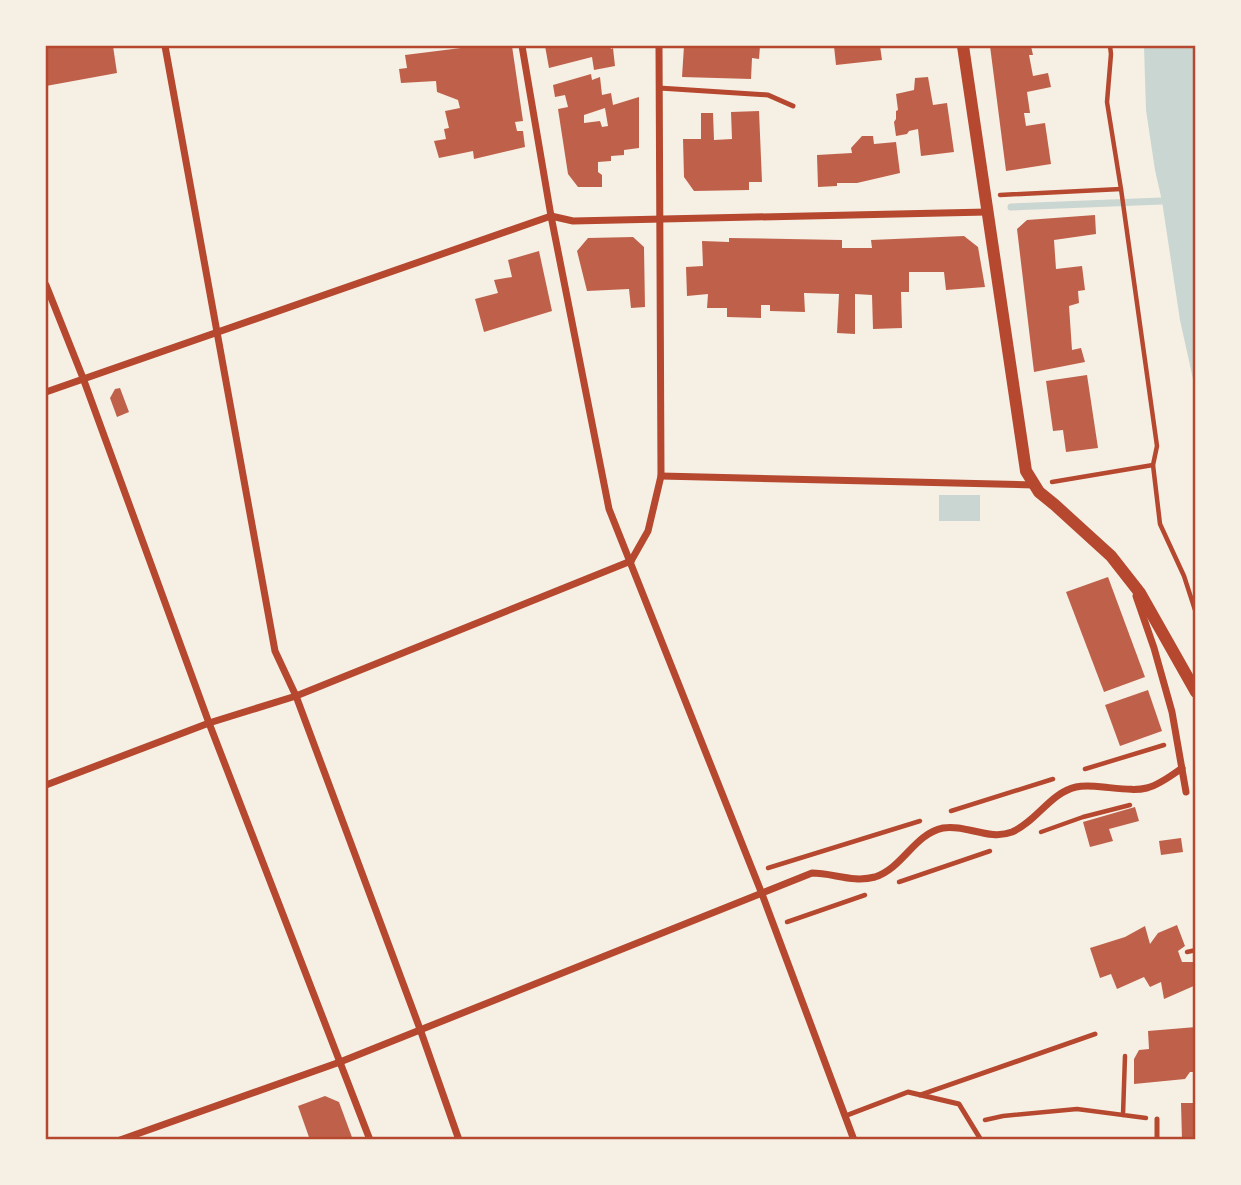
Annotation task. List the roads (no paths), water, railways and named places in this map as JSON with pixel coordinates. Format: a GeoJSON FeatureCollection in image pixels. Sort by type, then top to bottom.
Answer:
{"type":"FeatureCollection","features":[{"type":"Feature","properties":{"kind":"street"},"geometry":{"type":"LineString","coordinates":[[165,46],[275,651],[296,695],[459,1139]]}},
{"type":"Feature","properties":{"kind":"street"},"geometry":{"type":"LineString","coordinates":[[522,46],[551,216],[609,509],[762,894],[854,1139]]}},
{"type":"Feature","properties":{"kind":"street"},"geometry":{"type":"LineString","coordinates":[[46,785],[209,723],[296,695],[631,561],[648,531],[661,476],[659,46]]}},
{"type":"Feature","properties":{"kind":"street"},"geometry":{"type":"LineString","coordinates":[[963,46],[1026,471],[1039,492],[1111,556],[1140,593],[1195,692]]}},
{"type":"Feature","properties":{"kind":"street"},"geometry":{"type":"LineString","coordinates":[[46,392],[551,216],[573,221],[987,212]]}},
{"type":"Feature","properties":{"kind":"street"},"geometry":{"type":"LineString","coordinates":[[46,285],[83,378],[209,723],[370,1139]]}},
{"type":"Feature","properties":{"kind":"street"},"geometry":{"type":"LineString","coordinates":[[661,476],[1034,485]]}},
{"type":"Feature","properties":{"kind":"street"},"geometry":{"type":"LineString","coordinates":[[1140,593],[1136,596],[1172,712],[1186,792]]}},
{"type":"Feature","properties":{"kind":"street"},"geometry":{"type":"LineString","coordinates":[[120,1139],[340,1062],[812,873],[849,879],[875,876],[889,870],[920,840],[943,828],[993,834],[1008,833],[1025,825],[1063,792],[1089,786],[1144,790],[1154,787],[1182,768]]}},
{"type":"Feature","properties":{"kind":"lane"},"geometry":{"type":"LineString","coordinates":[[659,88],[768,95],[793,106]]}},
{"type":"Feature","properties":{"kind":"lane"},"geometry":{"type":"LineString","coordinates":[[920,1095],[1095,1034]]}},
{"type":"Feature","properties":{"kind":"lane"},"geometry":{"type":"LineString","coordinates":[[845,1116],[908,1092],[959,1104],[981,1139]]}},
{"type":"Feature","properties":{"kind":"lane"},"geometry":{"type":"LineString","coordinates":[[1157,1119],[1157,1139]]}},
{"type":"Feature","properties":{"kind":"waterway"},"geometry":{"type":"LineString","coordinates":[[1011,207],[1162,201]]}}]}
